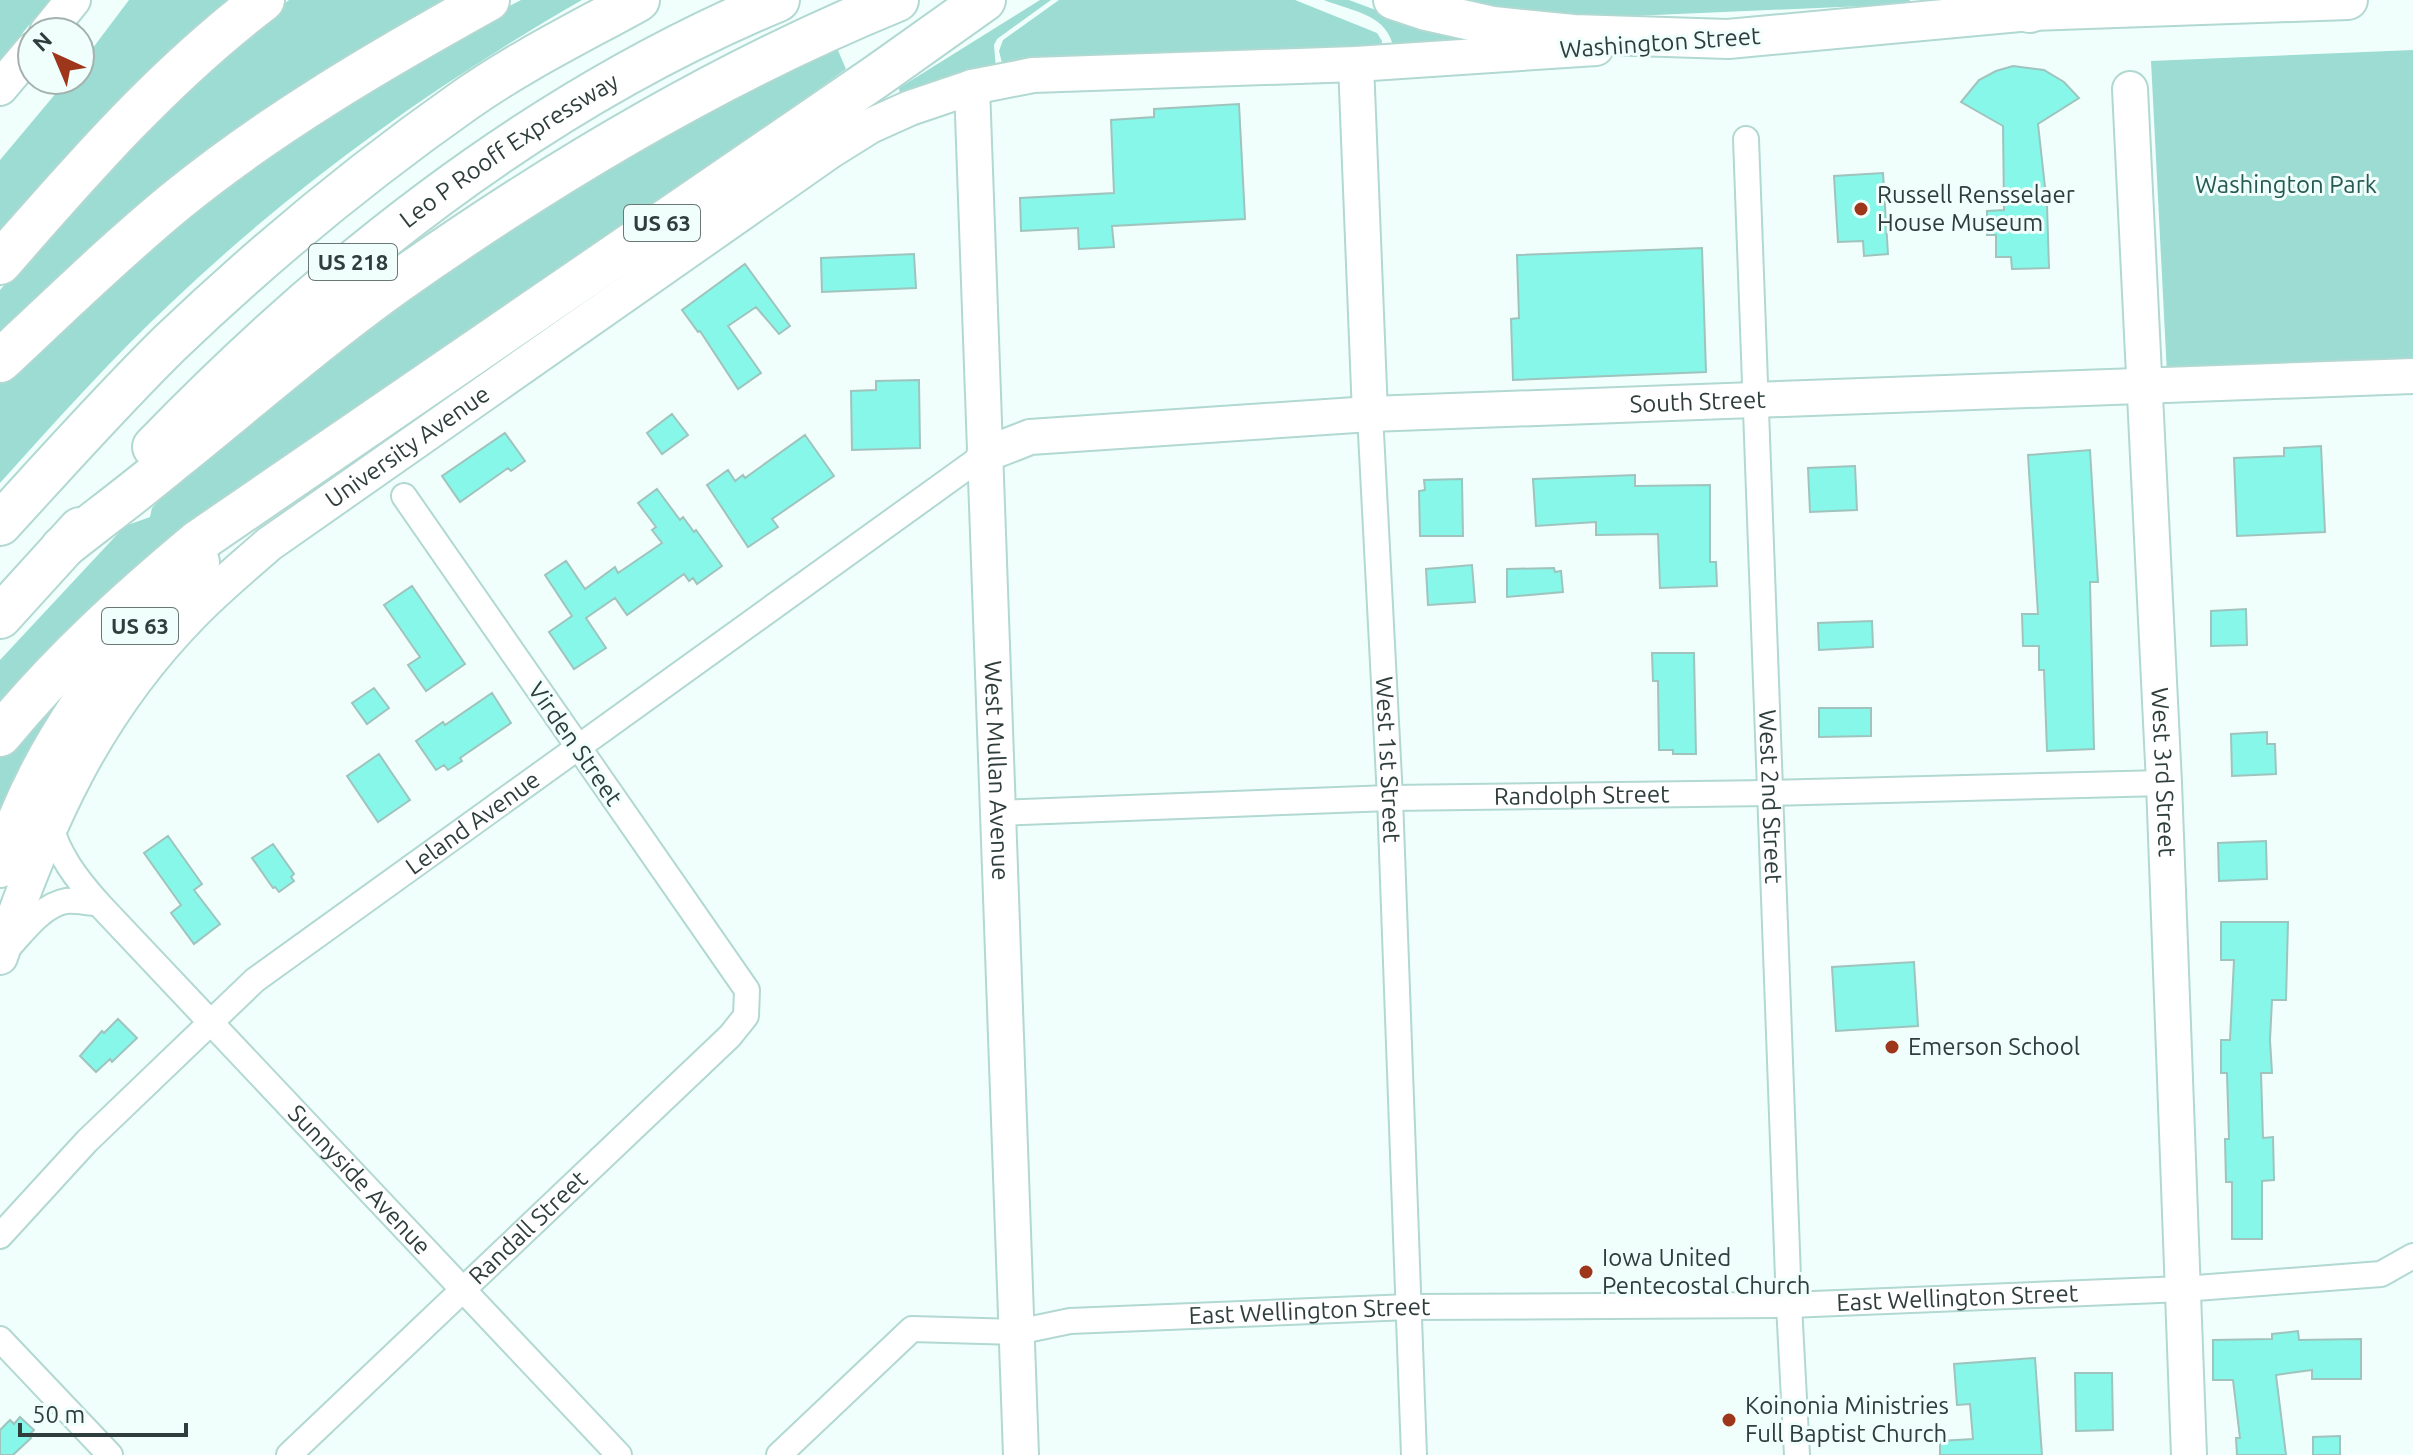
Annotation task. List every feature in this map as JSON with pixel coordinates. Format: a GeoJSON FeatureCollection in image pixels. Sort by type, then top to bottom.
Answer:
{"type":"FeatureCollection","features":[{"type":"Feature","properties":{"kind":"highway"},"geometry":{"type":"LineString","coordinates":[[0,263],[145,101],[193,56],[263,0]]}},
{"type":"Feature","properties":{"kind":"highway"},"geometry":{"type":"LineString","coordinates":[[0,361],[102,263],[179,199],[336,87],[488,0]]}},
{"type":"Feature","properties":{"kind":"highway","name":"US 218"},"geometry":{"type":"LineString","coordinates":[[0,524],[105,408],[171,342],[311,216],[467,98],[638,0]]}},
{"type":"Feature","properties":{"kind":"highway","name":"Leo P Rooff Expressway"},"geometry":{"type":"LineString","coordinates":[[0,617],[215,384],[292,313],[432,200],[502,151],[592,95],[676,48],[778,0]]}},
{"type":"Feature","properties":{"kind":"highway"},"geometry":{"type":"LineString","coordinates":[[62,548],[294,361],[391,287],[501,211],[711,86],[830,27],[897,0]]}},
{"type":"Feature","properties":{"kind":"highway","name":"US 63"},"geometry":{"type":"LineString","coordinates":[[349,439],[984,0]]}},
{"type":"Feature","properties":{"kind":"highway"},"geometry":{"type":"LineString","coordinates":[[1972,0],[2030,11]]}},
{"type":"Feature","properties":{"kind":"highway"},"geometry":{"type":"LineString","coordinates":[[0,735],[74,653],[139,591],[199,541],[349,439]]}},
{"type":"Feature","properties":{"kind":"main road"},"geometry":{"type":"LineString","coordinates":[[1393,0],[1493,26],[1573,34],[1728,39]]}},
{"type":"Feature","properties":{"kind":"main road","name":"Washington Street"},"geometry":{"type":"LineString","coordinates":[[1728,39],[2030,11],[2348,0]]}},
{"type":"Feature","properties":{"kind":"main road","name":"US 63"},"geometry":{"type":"LineString","coordinates":[[0,868],[24,806],[52,752],[102,673],[139,626],[210,552],[349,439]]}},
{"type":"Feature","properties":{"kind":"street"},"geometry":{"type":"LineString","coordinates":[[60,16],[73,0]]}},
{"type":"Feature","properties":{"kind":"street","name":"Washington Street"},"geometry":{"type":"LineString","coordinates":[[972,87],[1033,75],[1076,72],[1356,64],[1728,39]]}},
{"type":"Feature","properties":{"kind":"street","name":"West 1st Street"},"geometry":{"type":"LineString","coordinates":[[1356,64],[1390,798],[1414,1455]]}},
{"type":"Feature","properties":{"kind":"street"},"geometry":{"type":"LineString","coordinates":[[0,88],[16,69]]}},
{"type":"Feature","properties":{"kind":"street","name":"West Mullan Avenue"},"geometry":{"type":"LineString","coordinates":[[972,87],[1021,1455]]}},
{"type":"Feature","properties":{"kind":"street","name":"University Avenue"},"geometry":{"type":"LineString","coordinates":[[0,957],[50,824],[73,777],[129,688],[192,613],[269,544],[830,151],[883,120],[972,87]]}},
{"type":"Feature","properties":{"kind":"street","name":"West 3rd Street"},"geometry":{"type":"LineString","coordinates":[[2130,89],[2142,386],[2164,783],[2189,1455]]}},
{"type":"Feature","properties":{"kind":"street","name":"West 2nd Street"},"geometry":{"type":"LineString","coordinates":[[1746,139],[1797,1455]]}},
{"type":"Feature","properties":{"kind":"street","name":"South Street"},"geometry":{"type":"LineString","coordinates":[[984,455],[1030,437],[1370,414],[2413,376]]}},
{"type":"Feature","properties":{"kind":"street","name":"Leland Avenue"},"geometry":{"type":"LineString","coordinates":[[0,1236],[87,1141],[255,980],[984,455]]}},
{"type":"Feature","properties":{"kind":"street","name":"Virden Street"},"geometry":{"type":"LineString","coordinates":[[404,496],[747,990]]}},
{"type":"Feature","properties":{"kind":"street","name":"Randolph Street"},"geometry":{"type":"LineString","coordinates":[[998,813],[1390,798],[2164,783]]}},
{"type":"Feature","properties":{"kind":"street","name":"Sunnyside Avenue"},"geometry":{"type":"LineString","coordinates":[[50,824],[56,846],[68,867],[98,903],[619,1455]]}},
{"type":"Feature","properties":{"kind":"street"},"geometry":{"type":"LineString","coordinates":[[0,957],[51,907],[66,901],[98,903]]}},
{"type":"Feature","properties":{"kind":"street","name":"Randall Street"},"geometry":{"type":"LineString","coordinates":[[289,1455],[730,1036],[746,1016],[747,990]]}},
{"type":"Feature","properties":{"kind":"street","name":"East Wellington Street"},"geometry":{"type":"LineString","coordinates":[[779,1455],[912,1329],[1017,1332],[1070,1321],[1409,1307],[1789,1305],[2183,1289],[2381,1274],[2413,1256]]}},
{"type":"Feature","properties":{"kind":"street"},"geometry":{"type":"LineString","coordinates":[[0,1339],[110,1455]]}},
{"type":"Feature","properties":{"kind":"green space"},"geometry":{"type":"Polygon","coordinates":[[[0,0],[50,0],[37,16],[16,16],[16,41],[0,60],[0,0]]]}},
{"type":"Feature","properties":{"kind":"green space"},"geometry":{"type":"Polygon","coordinates":[[[129,0],[246,0],[0,247],[0,160],[54,96],[96,96],[96,44],[129,0]]]}},
{"type":"Feature","properties":{"kind":"green space"},"geometry":{"type":"Polygon","coordinates":[[[289,0],[459,0],[0,339],[0,290],[67,213],[173,101],[289,0]]]}},
{"type":"Feature","properties":{"kind":"green space"},"geometry":{"type":"Polygon","coordinates":[[[521,0],[582,0],[420,102],[268,217],[149,324],[0,483],[0,378],[232,176],[423,51],[521,0]]]}},
{"type":"Feature","properties":{"kind":"green space"},"geometry":{"type":"Polygon","coordinates":[[[1040,0],[1051,0],[997,39],[994,45],[996,69],[900,95],[899,88],[1040,0]]]}},
{"type":"Feature","properties":{"kind":"green space"},"geometry":{"type":"Polygon","coordinates":[[[1059,0],[1295,0],[1377,33],[1382,41],[1381,49],[1003,67],[999,51],[1003,40],[1059,0]]]}},
{"type":"Feature","properties":{"kind":"green space"},"geometry":{"type":"Polygon","coordinates":[[[1324,0],[1349,0],[1400,19],[1516,41],[1394,50],[1385,29],[1377,22],[1324,0]]]}},
{"type":"Feature","properties":{"kind":"green space"},"geometry":{"type":"Polygon","coordinates":[[[1440,0],[1910,0],[1909,4],[1587,18],[1522,14],[1440,0]]]}},
{"type":"Feature","properties":{"kind":"green space"},"geometry":{"type":"Polygon","coordinates":[[[837,48],[846,69],[706,169],[0,716],[0,660],[125,526],[150,517],[152,508],[185,473],[372,319],[657,135],[837,48]]]}},
{"type":"Feature","properties":{"kind":"green space","name":"Washington Park"},"geometry":{"type":"Polygon","coordinates":[[[2413,50],[2413,364],[2167,374],[2151,61],[2413,50]]]}},
{"type":"Feature","properties":{"kind":"green space"},"geometry":{"type":"Polygon","coordinates":[[[80,665],[0,828],[0,752],[80,665]]]}},
{"type":"Feature","properties":{"kind":"building"},"geometry":{"type":"Polygon","coordinates":[[[2013,66],[2044,70],[2064,82],[2079,98],[2038,124],[2047,205],[2049,268],[2012,269],[2011,257],[1996,257],[1996,235],[1987,235],[1987,211],[2004,210],[2003,126],[1961,102],[1979,80],[2013,66]]]}},
{"type":"Feature","properties":{"kind":"building"},"geometry":{"type":"Polygon","coordinates":[[[1239,104],[1245,219],[1112,226],[1114,247],[1079,249],[1078,228],[1021,231],[1020,198],[1114,193],[1111,120],[1154,117],[1154,109],[1239,104]]]}},
{"type":"Feature","properties":{"kind":"building","name":"Russell Rensselaer House Museum"},"geometry":{"type":"Polygon","coordinates":[[[1883,173],[1888,254],[1864,256],[1863,241],[1838,242],[1834,176],[1883,173]]]}},
{"type":"Feature","properties":{"kind":"building"},"geometry":{"type":"Polygon","coordinates":[[[1702,248],[1706,372],[1513,380],[1511,319],[1519,318],[1517,255],[1702,248]]]}},
{"type":"Feature","properties":{"kind":"building"},"geometry":{"type":"Polygon","coordinates":[[[914,254],[916,288],[822,292],[821,258],[914,254]]]}},
{"type":"Feature","properties":{"kind":"building"},"geometry":{"type":"Polygon","coordinates":[[[745,264],[790,326],[779,334],[756,307],[728,326],[761,373],[738,389],[700,331],[682,310],[745,264]]]}},
{"type":"Feature","properties":{"kind":"building"},"geometry":{"type":"Polygon","coordinates":[[[919,380],[920,448],[852,450],[851,391],[876,390],[876,381],[919,380]]]}},
{"type":"Feature","properties":{"kind":"building"},"geometry":{"type":"Polygon","coordinates":[[[672,414],[688,435],[662,454],[647,433],[672,414]]]}},
{"type":"Feature","properties":{"kind":"building"},"geometry":{"type":"Polygon","coordinates":[[[505,433],[525,461],[511,471],[508,468],[460,502],[442,476],[505,433]]]}},
{"type":"Feature","properties":{"kind":"building"},"geometry":{"type":"Polygon","coordinates":[[[805,435],[834,476],[772,519],[778,527],[748,547],[707,485],[728,470],[735,481],[743,475],[745,478],[805,435]]]}},
{"type":"Feature","properties":{"kind":"building"},"geometry":{"type":"Polygon","coordinates":[[[2321,446],[2325,532],[2237,536],[2234,458],[2284,456],[2284,448],[2321,446]]]}},
{"type":"Feature","properties":{"kind":"building"},"geometry":{"type":"Polygon","coordinates":[[[2090,450],[2098,582],[2090,582],[2094,749],[2047,751],[2044,670],[2039,670],[2039,646],[2023,646],[2022,614],[2038,614],[2028,455],[2090,450]]]}},
{"type":"Feature","properties":{"kind":"building"},"geometry":{"type":"Polygon","coordinates":[[[1855,466],[1857,510],[1810,512],[1808,468],[1855,466]]]}},
{"type":"Feature","properties":{"kind":"building"},"geometry":{"type":"Polygon","coordinates":[[[1635,475],[1635,486],[1710,485],[1710,562],[1716,562],[1717,586],[1660,588],[1658,534],[1596,535],[1596,522],[1536,526],[1533,479],[1635,475]]]}},
{"type":"Feature","properties":{"kind":"building"},"geometry":{"type":"Polygon","coordinates":[[[1462,479],[1463,536],[1420,536],[1419,491],[1425,490],[1424,480],[1462,479]]]}},
{"type":"Feature","properties":{"kind":"building"},"geometry":{"type":"Polygon","coordinates":[[[657,489],[680,520],[683,517],[694,532],[696,530],[722,566],[697,584],[693,578],[689,581],[684,574],[627,615],[615,598],[586,618],[606,648],[574,669],[549,632],[572,616],[545,575],[566,561],[585,589],[615,567],[618,573],[662,543],[652,530],[656,527],[638,503],[657,489]]]}},
{"type":"Feature","properties":{"kind":"building"},"geometry":{"type":"Polygon","coordinates":[[[1472,565],[1475,602],[1428,605],[1426,569],[1472,565]]]}},
{"type":"Feature","properties":{"kind":"building"},"geometry":{"type":"Polygon","coordinates":[[[1554,568],[1555,572],[1561,571],[1563,592],[1507,597],[1507,569],[1554,568]]]}},
{"type":"Feature","properties":{"kind":"building"},"geometry":{"type":"Polygon","coordinates":[[[412,586],[465,664],[426,691],[408,665],[420,657],[384,605],[412,586]]]}},
{"type":"Feature","properties":{"kind":"building"},"geometry":{"type":"Polygon","coordinates":[[[2246,609],[2247,645],[2211,646],[2211,611],[2246,609]]]}},
{"type":"Feature","properties":{"kind":"building"},"geometry":{"type":"Polygon","coordinates":[[[1872,621],[1873,647],[1819,650],[1818,623],[1872,621]]]}},
{"type":"Feature","properties":{"kind":"building"},"geometry":{"type":"Polygon","coordinates":[[[1652,653],[1694,653],[1696,754],[1673,754],[1673,750],[1659,750],[1658,681],[1653,681],[1652,653]]]}},
{"type":"Feature","properties":{"kind":"building"},"geometry":{"type":"Polygon","coordinates":[[[374,688],[389,708],[367,724],[352,703],[374,688]]]}},
{"type":"Feature","properties":{"kind":"building"},"geometry":{"type":"Polygon","coordinates":[[[492,693],[511,723],[460,758],[462,761],[448,770],[444,765],[436,770],[416,741],[492,693]]]}},
{"type":"Feature","properties":{"kind":"building"},"geometry":{"type":"Polygon","coordinates":[[[1819,708],[1871,708],[1871,736],[1819,737],[1819,708]]]}},
{"type":"Feature","properties":{"kind":"building"},"geometry":{"type":"Polygon","coordinates":[[[2267,732],[2267,744],[2275,744],[2276,774],[2232,776],[2231,734],[2267,732]]]}},
{"type":"Feature","properties":{"kind":"building"},"geometry":{"type":"Polygon","coordinates":[[[379,754],[410,800],[378,822],[347,776],[379,754]]]}},
{"type":"Feature","properties":{"kind":"building"},"geometry":{"type":"Polygon","coordinates":[[[168,836],[202,884],[194,890],[220,924],[194,944],[171,913],[181,905],[144,853],[168,836]]]}},
{"type":"Feature","properties":{"kind":"building"},"geometry":{"type":"Polygon","coordinates":[[[2266,841],[2267,879],[2219,881],[2218,843],[2266,841]]]}},
{"type":"Feature","properties":{"kind":"building"},"geometry":{"type":"Polygon","coordinates":[[[273,844],[294,874],[291,877],[294,881],[279,892],[252,858],[273,844]]]}},
{"type":"Feature","properties":{"kind":"building"},"geometry":{"type":"Polygon","coordinates":[[[2221,922],[2288,922],[2286,1000],[2272,1000],[2272,1073],[2261,1073],[2263,1138],[2273,1137],[2274,1180],[2262,1181],[2262,1239],[2232,1239],[2232,1182],[2226,1182],[2225,1139],[2229,1139],[2227,1073],[2221,1073],[2221,1040],[2230,1040],[2234,960],[2221,960],[2221,922]]]}},
{"type":"Feature","properties":{"kind":"building"},"geometry":{"type":"Polygon","coordinates":[[[1914,962],[1918,1026],[1836,1031],[1832,967],[1914,962]]]}},
{"type":"Feature","properties":{"kind":"building"},"geometry":{"type":"Polygon","coordinates":[[[118,1019],[137,1038],[112,1062],[110,1059],[96,1072],[80,1056],[102,1031],[104,1033],[118,1019]]]}},
{"type":"Feature","properties":{"kind":"building"},"geometry":{"type":"Polygon","coordinates":[[[2298,1331],[2299,1340],[2361,1339],[2361,1379],[2312,1379],[2312,1370],[2276,1375],[2286,1455],[2237,1455],[2236,1438],[2240,1438],[2233,1380],[2213,1380],[2213,1340],[2272,1339],[2272,1334],[2298,1331]]]}},
{"type":"Feature","properties":{"kind":"building"},"geometry":{"type":"Polygon","coordinates":[[[2035,1358],[2042,1455],[1940,1455],[1940,1441],[1973,1439],[1970,1404],[1957,1405],[1954,1364],[2035,1358]]]}},
{"type":"Feature","properties":{"kind":"building"},"geometry":{"type":"Polygon","coordinates":[[[2075,1373],[2112,1373],[2113,1430],[2076,1431],[2075,1373]]]}},
{"type":"Feature","properties":{"kind":"building"},"geometry":{"type":"Polygon","coordinates":[[[20,1417],[34,1430],[29,1435],[31,1438],[13,1455],[0,1455],[0,1430],[10,1420],[14,1424],[20,1417]]]}},
{"type":"Feature","properties":{"kind":"building"},"geometry":{"type":"Polygon","coordinates":[[[2340,1436],[2340,1455],[2313,1455],[2313,1437],[2340,1436]]]}},
{"type":"Feature","properties":{"kind":"place","name":"Russell Rensselaer House Museum"},"geometry":{"type":"Point","coordinates":[1861,209]}},
{"type":"Feature","properties":{"kind":"place","name":"Emerson School"},"geometry":{"type":"Point","coordinates":[1892,1047]}},
{"type":"Feature","properties":{"kind":"place","name":"Iowa United Pentecostal Church"},"geometry":{"type":"Point","coordinates":[1586,1272]}},
{"type":"Feature","properties":{"kind":"place","name":"Koinonia Ministries Full Baptist Church"},"geometry":{"type":"Point","coordinates":[1729,1420]}}]}
